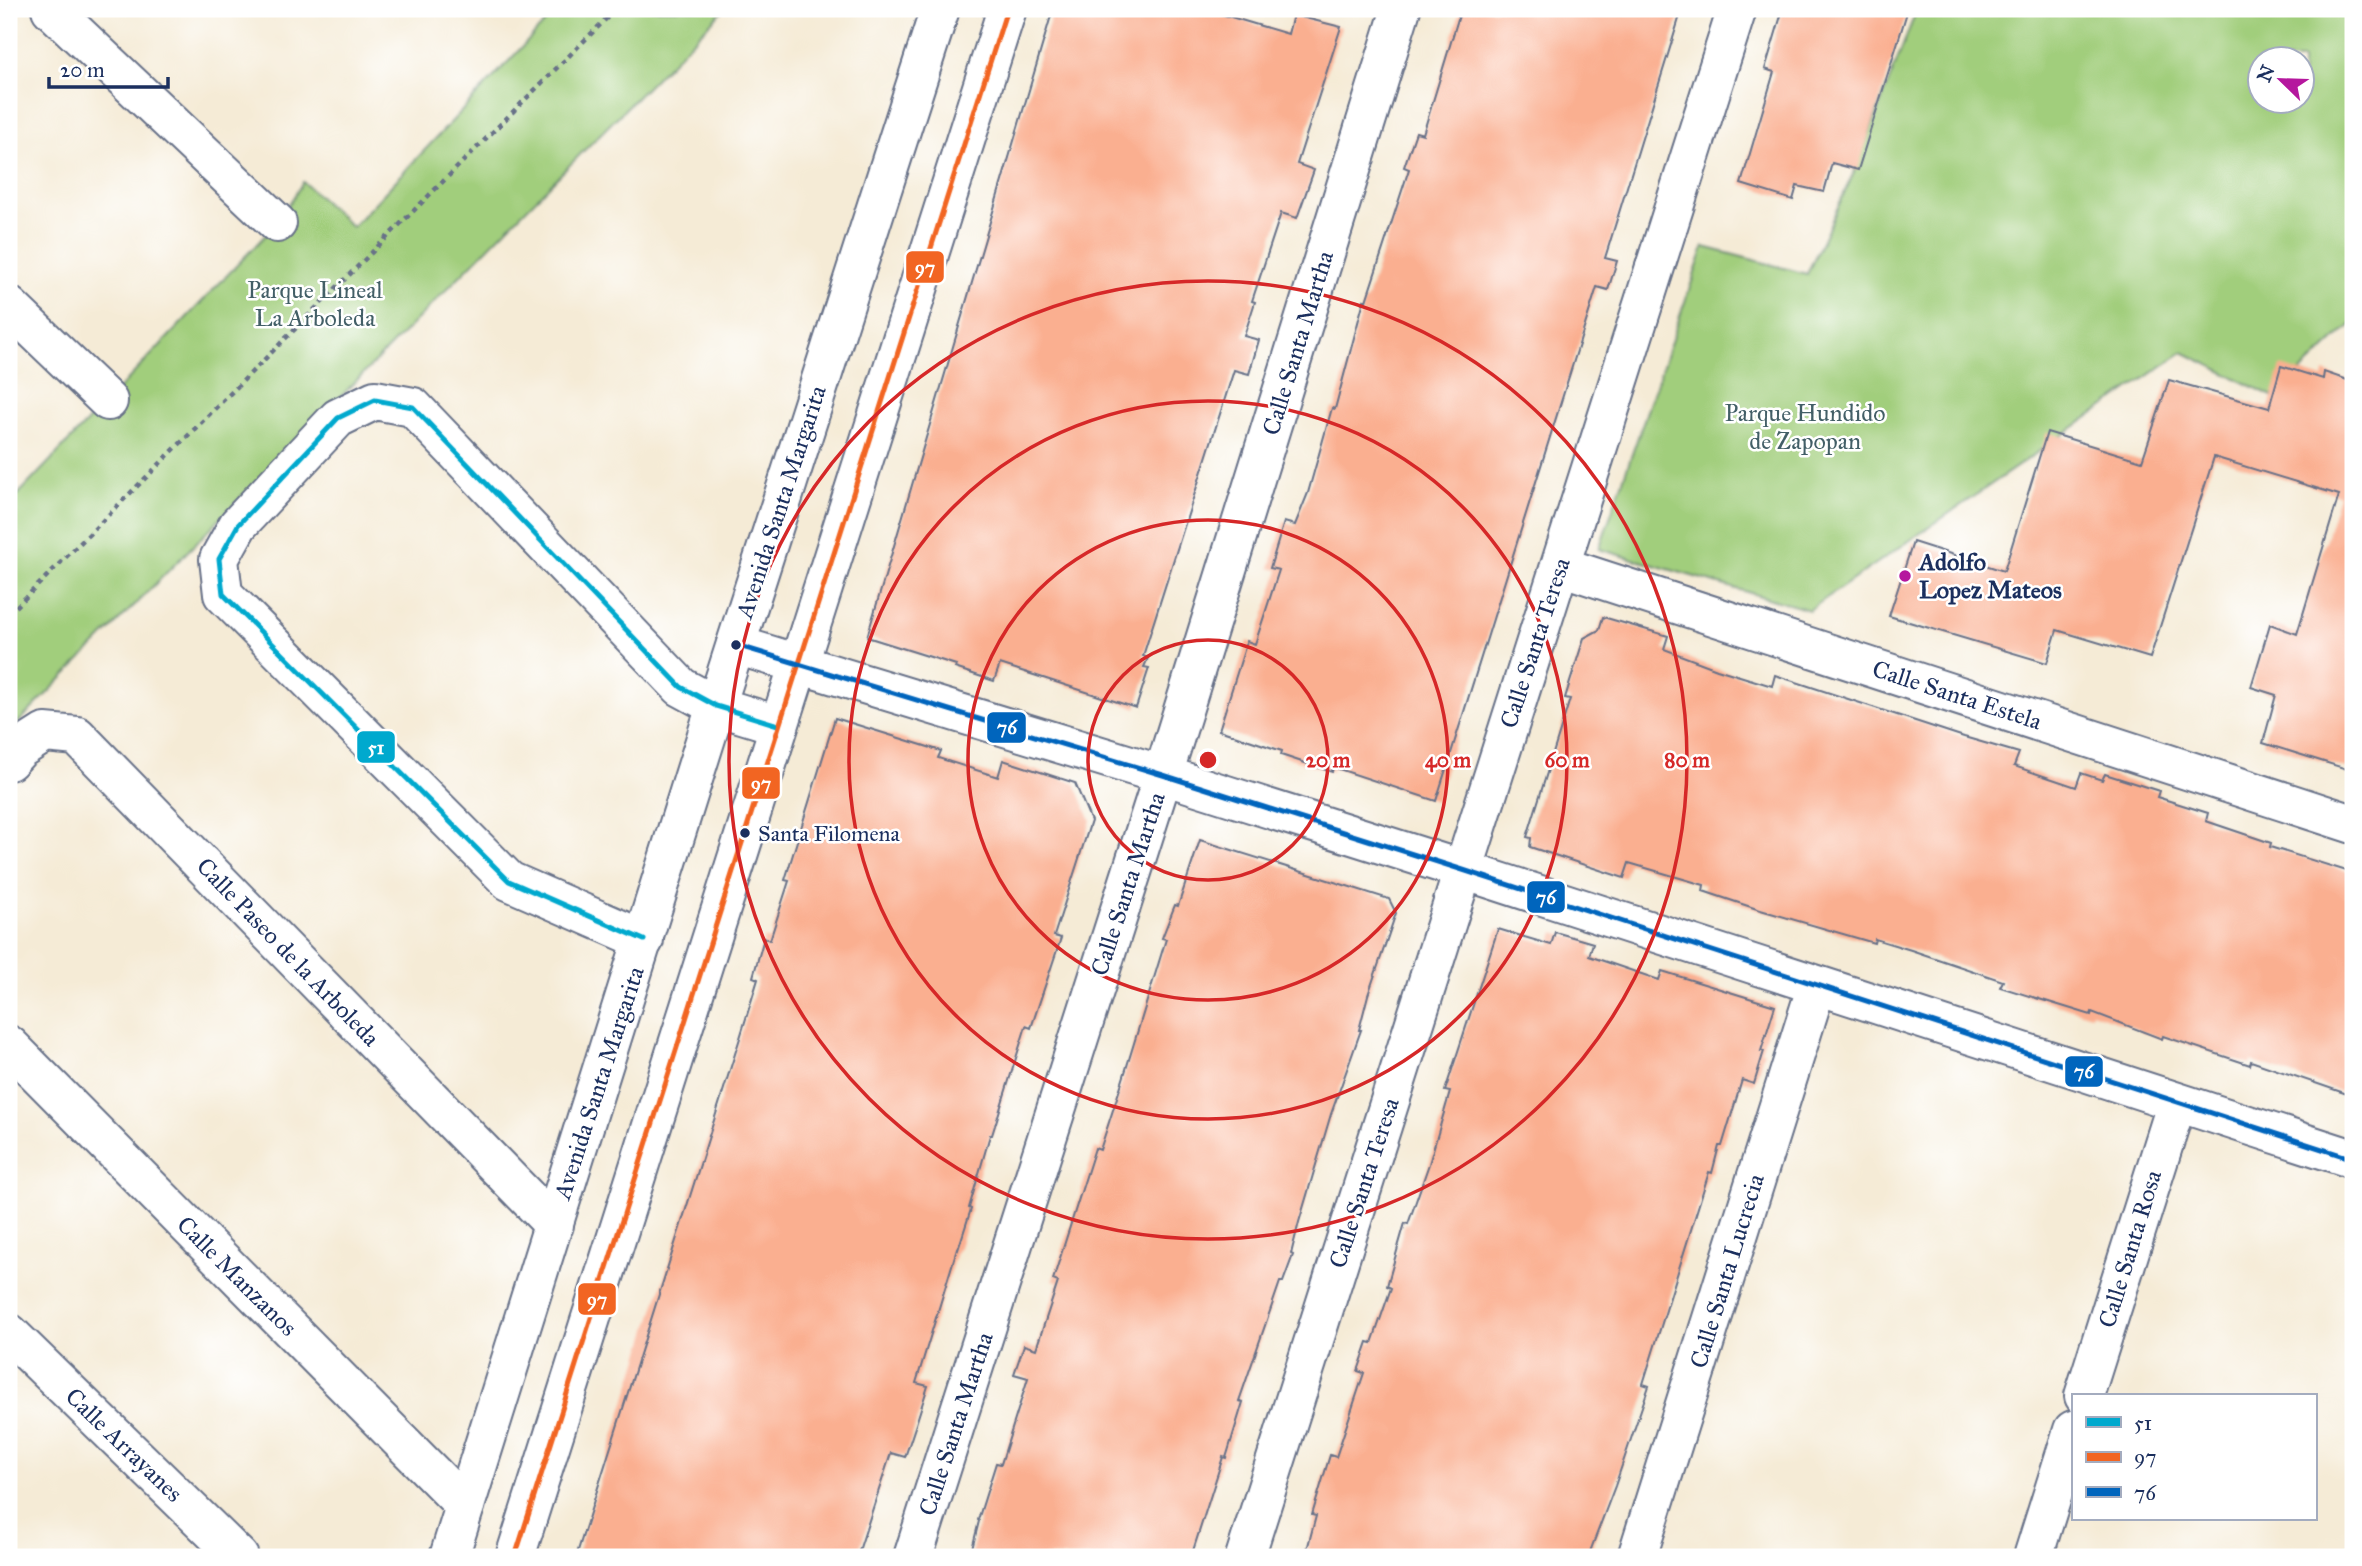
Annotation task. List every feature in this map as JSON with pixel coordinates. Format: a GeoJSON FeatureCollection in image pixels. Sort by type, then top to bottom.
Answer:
{"type":"FeatureCollection","features":[{"type":"Feature","properties":{"kind":"street"},"geometry":{"type":"LineString","coordinates":[[51,9],[276,223]]}},
{"type":"Feature","properties":{"kind":"street","name":"Avenida Santa Margarita"},"geometry":{"type":"LineString","coordinates":[[449,1557],[645,940],[716,706],[940,9]]}},
{"type":"Feature","properties":{"kind":"street"},"geometry":{"type":"LineString","coordinates":[[515,1557],[1007,9]]}},
{"type":"Feature","properties":{"kind":"street","name":"Calle Santa Martha"},"geometry":{"type":"LineString","coordinates":[[913,1557],[1163,775],[1401,9]]}},
{"type":"Feature","properties":{"kind":"street","name":"Calle Santa Teresa"},"geometry":{"type":"LineString","coordinates":[[1245,1557],[1737,9]]}},
{"type":"Feature","properties":{"kind":"street"},"geometry":{"type":"LineString","coordinates":[[9,306],[108,401]]}},
{"type":"Feature","properties":{"kind":"street"},"geometry":{"type":"LineString","coordinates":[[645,940],[509,881],[223,594],[219,559],[238,526],[338,418],[375,400],[413,407],[681,687],[716,706],[778,725]]}},
{"type":"Feature","properties":{"kind":"street","name":"Calle Santa Estela"},"geometry":{"type":"LineString","coordinates":[[1560,566],[2353,824]]}},
{"type":"Feature","properties":{"kind":"street"},"geometry":{"type":"LineString","coordinates":[[736,645],[1463,870],[2353,1159]]}},
{"type":"Feature","properties":{"kind":"street","name":"Calle Paseo de la Arboleda"},"geometry":{"type":"LineString","coordinates":[[9,761],[20,749],[45,733],[77,736],[554,1225]]}},
{"type":"Feature","properties":{"kind":"street","name":"Calle Santa Lucrecia"},"geometry":{"type":"LineString","coordinates":[[1637,1557],[1817,985]]}},
{"type":"Feature","properties":{"kind":"street","name":"Calle Manzanos"},"geometry":{"type":"LineString","coordinates":[[9,1045],[465,1506]]}},
{"type":"Feature","properties":{"kind":"street","name":"Calle Santa Rosa"},"geometry":{"type":"LineString","coordinates":[[2085,1394],[2176,1102]]}},
{"type":"Feature","properties":{"kind":"street","name":"Calle Arrayanes"},"geometry":{"type":"LineString","coordinates":[[9,1333],[239,1557]]}},
{"type":"Feature","properties":{"kind":"street"},"geometry":{"type":"LineString","coordinates":[[2033,1557],[2072,1433]]}},
{"type":"Feature","properties":{"kind":"path"},"geometry":{"type":"LineString","coordinates":[[9,614],[616,9]]}},
{"type":"Feature","properties":{"kind":"green space","name":"Parque Lineal La Arboleda"},"geometry":{"type":"Polygon","coordinates":[[[558,9],[724,9],[9,732],[9,504],[277,223],[303,182],[352,227],[558,9]]]}},
{"type":"Feature","properties":{"kind":"green space","name":"Parque Hundido de Zapopan"},"geometry":{"type":"Polygon","coordinates":[[[1917,9],[2353,9],[2353,323],[2274,397],[2183,352],[1809,610],[1599,549],[1704,247],[1807,274],[1855,170],[1917,9]]]}},
{"type":"Feature","properties":{"kind":"building"},"geometry":{"type":"Polygon","coordinates":[[[1053,9],[1204,9],[1288,34],[1293,15],[1341,27],[1297,164],[1314,170],[1297,218],[1281,213],[1252,301],[1255,302],[1244,336],[1259,340],[1249,374],[1234,370],[1143,656],[1148,658],[1144,667],[1149,668],[1136,708],[1000,664],[994,681],[955,668],[956,665],[867,637],[1053,9]]]}},
{"type":"Feature","properties":{"kind":"building"},"geometry":{"type":"Polygon","coordinates":[[[1461,9],[1682,9],[1605,258],[1617,261],[1608,290],[1597,287],[1436,801],[1333,767],[1332,772],[1281,755],[1282,751],[1219,730],[1247,641],[1255,644],[1279,570],[1270,568],[1284,522],[1295,525],[1308,493],[1332,408],[1335,409],[1364,300],[1366,301],[1409,169],[1404,167],[1416,132],[1423,134],[1461,9]]]}},
{"type":"Feature","properties":{"kind":"building"},"geometry":{"type":"Polygon","coordinates":[[[1783,9],[1908,9],[1858,170],[1832,163],[1824,192],[1797,186],[1793,200],[1741,184],[1774,72],[1765,69],[1783,9]]]}},
{"type":"Feature","properties":{"kind":"building"},"geometry":{"type":"Polygon","coordinates":[[[2281,366],[2323,379],[2324,372],[2353,382],[2353,771],[2263,743],[2276,695],[2251,687],[2270,624],[2297,634],[2339,495],[2214,457],[2150,658],[2057,630],[2047,663],[1889,616],[1913,542],[2004,571],[2047,432],[2142,461],[2169,380],[2269,408],[2281,366]]]}},
{"type":"Feature","properties":{"kind":"building"},"geometry":{"type":"Polygon","coordinates":[[[1603,617],[1668,636],[1664,649],[1717,669],[1772,686],[1775,675],[2019,753],[2014,766],[2076,787],[2081,773],[2102,780],[2105,774],[2159,791],[2157,797],[2208,813],[2206,821],[2271,843],[2270,847],[2353,873],[2353,1096],[2251,1061],[2250,1065],[2163,1036],[2162,1039],[2092,1012],[2091,1015],[2000,987],[2003,981],[1911,950],[1875,939],[1874,943],[1757,909],[1703,891],[1704,885],[1629,863],[1624,878],[1530,847],[1531,838],[1527,837],[1570,699],[1565,698],[1584,638],[1599,630],[1603,617]]]}},
{"type":"Feature","properties":{"kind":"building"},"geometry":{"type":"Polygon","coordinates":[[[835,718],[941,751],[938,758],[998,777],[1003,760],[1075,783],[1091,821],[1054,936],[1061,938],[1031,1028],[1026,1026],[990,1135],[969,1208],[971,1209],[916,1383],[928,1386],[905,1457],[891,1453],[857,1557],[576,1557],[758,979],[753,977],[764,938],[770,940],[789,881],[785,880],[835,718]]]}},
{"type":"Feature","properties":{"kind":"building"},"geometry":{"type":"Polygon","coordinates":[[[1200,840],[1389,899],[1396,913],[1368,995],[1361,1030],[1331,1114],[1299,1222],[1291,1254],[1293,1255],[1283,1282],[1280,1282],[1239,1401],[1243,1402],[1226,1458],[1223,1457],[1191,1557],[970,1557],[978,1520],[996,1463],[1001,1464],[1028,1378],[1014,1374],[1024,1345],[1036,1349],[1058,1282],[1053,1280],[1095,1148],[1100,1150],[1166,939],[1162,938],[1175,905],[1178,906],[1200,840]]]}},
{"type":"Feature","properties":{"kind":"building"},"geometry":{"type":"Polygon","coordinates":[[[1498,929],[1551,945],[1555,932],[1593,943],[1589,956],[1659,980],[1662,971],[1775,1006],[1754,1084],[1742,1080],[1722,1146],[1719,1146],[1712,1173],[1709,1172],[1643,1384],[1649,1386],[1588,1557],[1305,1557],[1316,1516],[1312,1515],[1330,1455],[1336,1457],[1364,1373],[1358,1371],[1368,1342],[1372,1343],[1391,1288],[1387,1286],[1405,1223],[1408,1224],[1429,1164],[1450,1092],[1445,1091],[1498,929]]]}},
{"type":"Feature","properties":{"kind":"transit line","name":"97"},"geometry":{"type":"LineString","coordinates":[[515,1557],[1007,9]]}},
{"type":"Feature","properties":{"kind":"transit line","name":"51"},"geometry":{"type":"LineString","coordinates":[[644,940],[509,881],[223,594],[219,559],[238,525],[338,418],[375,400],[413,407],[681,687],[716,706],[778,725]]}},
{"type":"Feature","properties":{"kind":"transit line","name":"76"},"geometry":{"type":"LineString","coordinates":[[736,645],[1463,870],[2353,1159]]}},
{"type":"Feature","properties":{"kind":"place","name":"Adolfo Lopez Mateos"},"geometry":{"type":"Point","coordinates":[1905,576]}},
{"type":"Feature","properties":{"kind":"place","name":"Santa Filomena"},"geometry":{"type":"Point","coordinates":[745,833]}}]}
